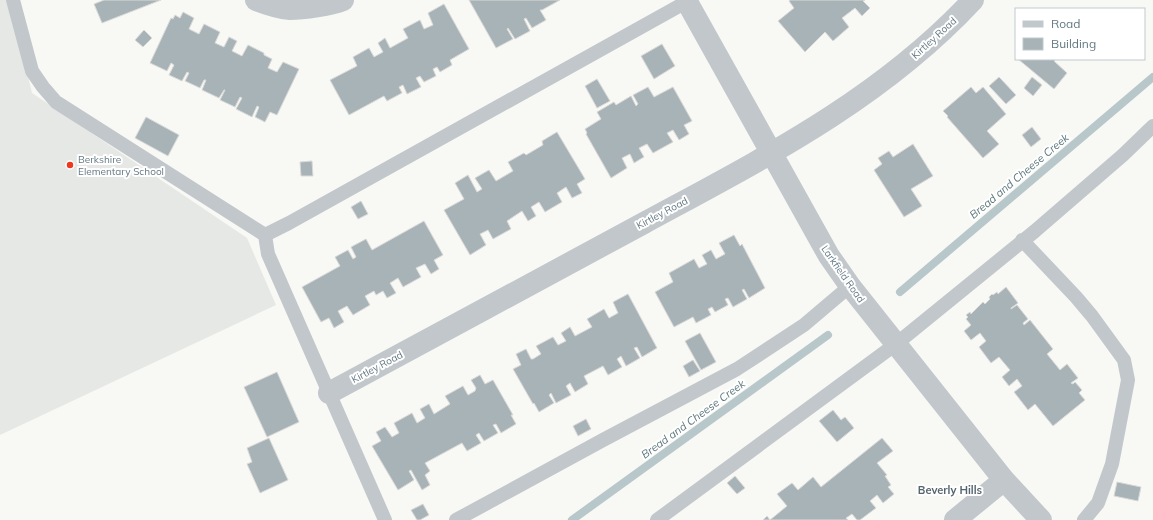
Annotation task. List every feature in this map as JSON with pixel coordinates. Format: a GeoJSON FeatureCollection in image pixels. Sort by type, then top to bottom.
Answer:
{"type":"FeatureCollection","features":[{"type":"Feature","properties":{"kind":"street"},"geometry":{"type":"LineString","coordinates":[[256,0],[269,5],[290,9],[343,0]]}},
{"type":"Feature","properties":{"kind":"street","name":"Kirtley Road"},"geometry":{"type":"LineString","coordinates":[[329,393],[771,154],[848,107],[884,81],[913,58],[953,22],[973,0]]}},
{"type":"Feature","properties":{"kind":"street","name":"Larkfield Road"},"geometry":{"type":"LineString","coordinates":[[688,1],[771,154],[829,256],[850,286],[1004,480],[1041,520]]}},
{"type":"Feature","properties":{"kind":"street"},"geometry":{"type":"LineString","coordinates":[[955,520],[1004,480]]}},
{"type":"Feature","properties":{"kind":"lane"},"geometry":{"type":"LineString","coordinates":[[12,0],[32,71],[56,102],[265,235],[268,254],[385,520]]}},
{"type":"Feature","properties":{"kind":"lane"},"geometry":{"type":"LineString","coordinates":[[265,235],[688,1]]}},
{"type":"Feature","properties":{"kind":"lane"},"geometry":{"type":"LineString","coordinates":[[657,520],[896,344],[1022,240],[1035,231],[1117,160],[1153,126]]}},
{"type":"Feature","properties":{"kind":"lane"},"geometry":{"type":"LineString","coordinates":[[1022,240],[1076,297],[1092,316],[1124,360],[1128,380],[1112,464],[1098,503],[1084,520]]}},
{"type":"Feature","properties":{"kind":"lane"},"geometry":{"type":"LineString","coordinates":[[456,520],[737,369],[804,325],[850,286]]}},
{"type":"Feature","properties":{"kind":"shaded area","name":"Berkshire Elementary School"},"geometry":{"type":"Polygon","coordinates":[[[0,0],[10,0],[32,93],[247,238],[276,305],[0,435],[0,0]]]}},
{"type":"Feature","properties":{"kind":"building"},"geometry":{"type":"Polygon","coordinates":[[[104,0],[161,0],[102,23],[94,4],[104,0]]]}},
{"type":"Feature","properties":{"kind":"building"},"geometry":{"type":"Polygon","coordinates":[[[469,0],[560,0],[540,10],[546,20],[532,28],[526,18],[524,19],[530,31],[515,39],[508,28],[507,29],[513,39],[496,48],[469,0]]]}},
{"type":"Feature","properties":{"kind":"building"},"geometry":{"type":"Polygon","coordinates":[[[865,0],[863,1],[870,8],[862,16],[855,8],[842,18],[849,27],[833,41],[825,32],[805,52],[778,21],[794,8],[789,1],[865,0]]]}},
{"type":"Feature","properties":{"kind":"building"},"geometry":{"type":"Polygon","coordinates":[[[444,4],[469,49],[450,60],[452,65],[440,72],[437,67],[433,69],[436,76],[424,82],[420,76],[416,78],[421,87],[407,94],[403,85],[399,87],[402,93],[387,101],[384,96],[349,115],[330,80],[357,66],[353,57],[369,48],[374,57],[383,52],[378,43],[385,38],[390,48],[408,38],[403,29],[420,20],[424,29],[433,25],[428,13],[444,4]]]}},
{"type":"Feature","properties":{"kind":"building"},"geometry":{"type":"Polygon","coordinates":[[[183,12],[194,18],[189,29],[199,34],[204,24],[220,32],[215,43],[224,47],[229,37],[237,41],[232,51],[242,56],[248,45],[272,59],[268,68],[277,72],[283,62],[299,69],[277,115],[270,112],[265,122],[255,117],[259,107],[257,106],[252,117],[236,109],[242,98],[240,97],[235,107],[220,100],[225,90],[219,98],[202,90],[206,80],[204,80],[200,88],[185,81],[189,73],[187,72],[182,81],[169,75],[174,65],[171,63],[167,71],[150,63],[171,18],[173,19],[175,15],[180,18],[183,12]]]}},
{"type":"Feature","properties":{"kind":"building"},"geometry":{"type":"Polygon","coordinates":[[[144,30],[152,38],[143,47],[135,40],[144,30]]]}},
{"type":"Feature","properties":{"kind":"building"},"geometry":{"type":"Polygon","coordinates":[[[662,44],[675,66],[654,79],[641,56],[662,44]]]}},
{"type":"Feature","properties":{"kind":"building"},"geometry":{"type":"Polygon","coordinates":[[[1019,60],[1055,60],[1054,61],[1067,73],[1054,89],[1019,60]]]}},
{"type":"Feature","properties":{"kind":"building"},"geometry":{"type":"Polygon","coordinates":[[[999,77],[1016,95],[1006,104],[989,86],[999,77]]]}},
{"type":"Feature","properties":{"kind":"building"},"geometry":{"type":"Polygon","coordinates":[[[1032,77],[1042,85],[1033,96],[1024,88],[1032,77]]]}},
{"type":"Feature","properties":{"kind":"building"},"geometry":{"type":"Polygon","coordinates":[[[597,79],[610,101],[597,108],[585,86],[597,79]]]}},
{"type":"Feature","properties":{"kind":"building"},"geometry":{"type":"Polygon","coordinates":[[[648,87],[654,97],[673,87],[692,121],[684,125],[689,134],[679,140],[673,130],[667,133],[673,142],[653,153],[647,144],[639,148],[644,157],[634,163],[630,154],[622,158],[627,168],[611,178],[586,134],[585,129],[601,119],[597,112],[614,102],[616,105],[631,96],[636,106],[638,104],[633,95],[648,87]]]}},
{"type":"Feature","properties":{"kind":"building"},"geometry":{"type":"Polygon","coordinates":[[[971,87],[976,93],[983,87],[1006,114],[987,131],[999,144],[983,158],[943,111],[971,87]]]}},
{"type":"Feature","properties":{"kind":"building"},"geometry":{"type":"Polygon","coordinates":[[[146,117],[179,135],[168,156],[135,138],[146,117]]]}},
{"type":"Feature","properties":{"kind":"building"},"geometry":{"type":"Polygon","coordinates":[[[1032,127],[1041,139],[1031,147],[1022,135],[1032,127]]]}},
{"type":"Feature","properties":{"kind":"building"},"geometry":{"type":"Polygon","coordinates":[[[557,132],[585,179],[577,184],[582,193],[572,198],[566,187],[557,193],[562,202],[545,212],[539,202],[531,207],[536,216],[528,221],[522,211],[507,221],[511,229],[493,239],[488,230],[480,234],[486,245],[470,255],[444,210],[464,199],[455,183],[468,175],[477,192],[482,189],[475,178],[489,170],[496,181],[513,171],[508,162],[524,153],[526,155],[543,145],[542,141],[557,132]]]}},
{"type":"Feature","properties":{"kind":"building"},"geometry":{"type":"Polygon","coordinates":[[[913,144],[933,176],[911,189],[922,206],[904,217],[874,170],[882,164],[878,158],[889,151],[893,157],[913,144]]]}},
{"type":"Feature","properties":{"kind":"building"},"geometry":{"type":"Polygon","coordinates":[[[312,161],[313,176],[301,176],[300,162],[312,161]]]}},
{"type":"Feature","properties":{"kind":"building"},"geometry":{"type":"Polygon","coordinates":[[[361,201],[368,214],[358,219],[351,207],[361,201]]]}},
{"type":"Feature","properties":{"kind":"building"},"geometry":{"type":"Polygon","coordinates":[[[424,221],[443,255],[434,260],[439,269],[431,274],[425,264],[416,268],[421,277],[403,287],[398,278],[390,283],[396,293],[387,298],[383,291],[376,295],[374,291],[365,296],[370,305],[353,315],[347,306],[338,311],[344,322],[334,328],[329,318],[321,322],[302,287],[340,266],[335,257],[348,250],[353,259],[356,257],[351,247],[366,239],[372,250],[424,221]]]}},
{"type":"Feature","properties":{"kind":"building"},"geometry":{"type":"Polygon","coordinates":[[[734,235],[740,246],[742,244],[765,288],[749,298],[744,289],[742,290],[747,299],[733,307],[728,298],[725,299],[728,305],[715,312],[712,307],[708,309],[711,315],[696,323],[693,317],[674,327],[655,292],[673,282],[669,273],[694,259],[699,268],[707,264],[702,255],[711,250],[716,259],[725,254],[719,243],[734,235]]]}},
{"type":"Feature","properties":{"kind":"building"},"geometry":{"type":"Polygon","coordinates":[[[1006,287],[1018,303],[1011,309],[1017,305],[1028,319],[1023,323],[1024,325],[1030,320],[1053,349],[1047,354],[1060,370],[1067,364],[1078,378],[1071,383],[1073,384],[1075,382],[1082,390],[1079,393],[1085,400],[1053,426],[1035,404],[1028,410],[1014,392],[1022,386],[1017,379],[1009,386],[1002,377],[1010,370],[999,357],[991,363],[979,347],[986,341],[980,333],[971,340],[964,331],[971,325],[966,319],[968,317],[966,315],[970,312],[971,314],[983,302],[985,304],[990,299],[989,297],[992,294],[993,295],[997,292],[998,294],[1006,287]]]}},
{"type":"Feature","properties":{"kind":"building"},"geometry":{"type":"Polygon","coordinates":[[[628,294],[657,348],[642,357],[637,347],[634,348],[640,358],[626,366],[621,356],[617,359],[622,367],[608,375],[603,366],[584,376],[588,384],[575,392],[570,383],[566,386],[571,395],[556,403],[551,393],[549,395],[554,403],[539,412],[513,369],[521,365],[516,354],[526,349],[531,359],[533,359],[541,354],[536,346],[553,337],[558,345],[566,341],[561,333],[570,327],[575,336],[592,327],[587,319],[604,309],[609,318],[618,313],[613,302],[628,294]]]}},
{"type":"Feature","properties":{"kind":"building"},"geometry":{"type":"Polygon","coordinates":[[[700,333],[716,362],[701,370],[685,341],[700,333]]]}},
{"type":"Feature","properties":{"kind":"building"},"geometry":{"type":"Polygon","coordinates":[[[693,360],[700,371],[689,377],[683,366],[693,360]]]}},
{"type":"Feature","properties":{"kind":"building"},"geometry":{"type":"Polygon","coordinates":[[[277,372],[299,422],[267,437],[244,387],[277,372]]]}},
{"type":"Feature","properties":{"kind":"building"},"geometry":{"type":"Polygon","coordinates":[[[480,375],[485,384],[493,380],[513,415],[511,415],[516,424],[501,433],[496,424],[493,425],[498,433],[484,441],[479,433],[476,435],[481,443],[467,451],[462,443],[425,463],[430,471],[425,475],[430,485],[422,490],[411,470],[409,471],[414,480],[398,490],[372,446],[381,441],[376,432],[385,427],[392,437],[399,433],[394,423],[412,413],[417,423],[425,418],[420,409],[429,404],[434,414],[450,404],[445,396],[463,386],[468,395],[475,391],[476,388],[471,380],[480,375]]]}},
{"type":"Feature","properties":{"kind":"building"},"geometry":{"type":"Polygon","coordinates":[[[833,410],[841,420],[845,417],[854,428],[837,442],[819,421],[833,410]]]}},
{"type":"Feature","properties":{"kind":"building"},"geometry":{"type":"Polygon","coordinates":[[[586,419],[591,429],[578,436],[573,426],[586,419]]]}},
{"type":"Feature","properties":{"kind":"building"},"geometry":{"type":"Polygon","coordinates":[[[269,438],[288,480],[260,493],[247,464],[252,462],[247,448],[269,438]]]}},
{"type":"Feature","properties":{"kind":"building"},"geometry":{"type":"Polygon","coordinates":[[[882,438],[893,451],[877,463],[887,475],[885,476],[891,485],[888,487],[894,494],[883,503],[877,495],[870,501],[876,508],[860,520],[857,520],[852,514],[846,518],[848,520],[770,520],[787,506],[777,494],[792,483],[798,490],[813,477],[821,487],[882,438]]]}},
{"type":"Feature","properties":{"kind":"building"},"geometry":{"type":"Polygon","coordinates":[[[735,476],[745,488],[737,494],[727,483],[735,476]]]}},
{"type":"Feature","properties":{"kind":"building"},"geometry":{"type":"Polygon","coordinates":[[[1117,482],[1141,487],[1138,501],[1114,496],[1117,482]]]}},
{"type":"Feature","properties":{"kind":"building"},"geometry":{"type":"Polygon","coordinates":[[[423,504],[429,515],[417,520],[411,510],[423,504]]]}},
{"type":"Feature","properties":{"kind":"building"},"geometry":{"type":"Polygon","coordinates":[[[767,516],[770,520],[763,520],[767,516]]]}},
{"type":"Feature","properties":{"kind":"waterway","name":"Bread and Cheese Creek"},"geometry":{"type":"LineString","coordinates":[[900,292],[1153,77]]}},
{"type":"Feature","properties":{"kind":"waterway","name":"Bread and Cheese Creek"},"geometry":{"type":"LineString","coordinates":[[572,520],[828,335]]}},
{"type":"Feature","properties":{"kind":"place","name":"Berkshire Elementary School"},"geometry":{"type":"Point","coordinates":[70,165]}},
{"type":"Feature","properties":{"kind":"district","name":"Beverly Hills"},"geometry":{"type":"Point","coordinates":[950,490]}}]}
